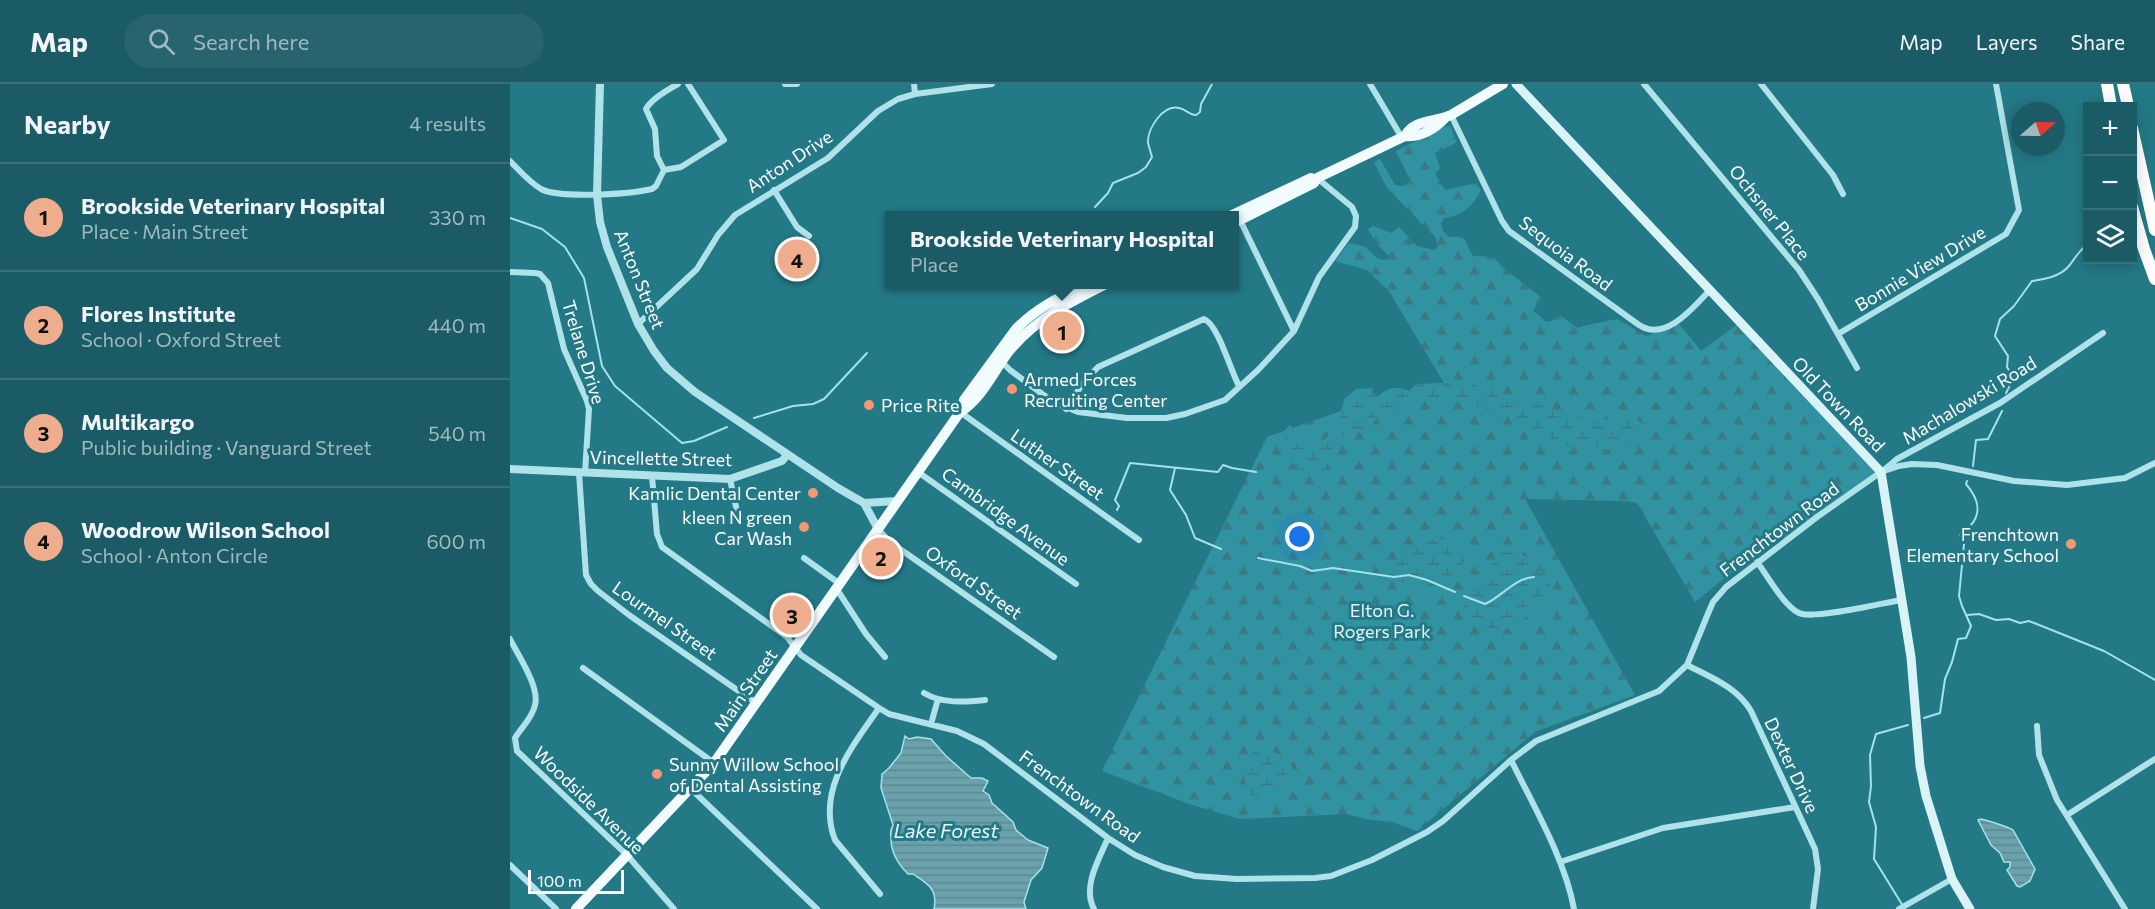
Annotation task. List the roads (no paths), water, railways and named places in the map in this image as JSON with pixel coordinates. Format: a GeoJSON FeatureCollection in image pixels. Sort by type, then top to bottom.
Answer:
{"type":"FeatureCollection","features":[{"type":"Feature","properties":{"kind":"highway"},"geometry":{"type":"LineString","coordinates":[[2107,84],[2110,102]]}},
{"type":"Feature","properties":{"kind":"highway"},"geometry":{"type":"LineString","coordinates":[[2123,84],[2127,102]]}},
{"type":"Feature","properties":{"kind":"highway"},"geometry":{"type":"LineString","coordinates":[[2137,147],[2155,230]]}},
{"type":"Feature","properties":{"kind":"highway"},"geometry":{"type":"LineString","coordinates":[[2134,210],[2155,279]]}},
{"type":"Feature","properties":{"kind":"main road"},"geometry":{"type":"LineString","coordinates":[[1239,217],[1305,188],[1314,183],[1317,178],[1404,137],[1408,130],[1433,118],[1448,116],[1503,84]]}},
{"type":"Feature","properties":{"kind":"main road","name":"Old Town Road"},"geometry":{"type":"LineString","coordinates":[[1516,84],[1881,472],[1913,674],[1920,766],[1926,796],[1952,879],[1970,909]]}},
{"type":"Feature","properties":{"kind":"main road","name":"Main Street"},"geometry":{"type":"LineString","coordinates":[[576,909],[714,763],[960,412],[971,406],[998,358],[1053,306],[1080,289]]}},
{"type":"Feature","properties":{"kind":"main road","name":"Main Street"},"geometry":{"type":"LineString","coordinates":[[1053,306],[1096,289]]}},
{"type":"Feature","properties":{"kind":"street","name":"Anton Street"},"geometry":{"type":"LineString","coordinates":[[600,84],[597,195],[600,222],[607,247],[638,324],[667,368],[695,392],[787,455]]}},
{"type":"Feature","properties":{"kind":"street"},"geometry":{"type":"LineString","coordinates":[[664,170],[657,156],[655,129],[646,109],[661,94],[678,84]]}},
{"type":"Feature","properties":{"kind":"street"},"geometry":{"type":"LineString","coordinates":[[664,170],[681,166],[724,140],[688,84]]}},
{"type":"Feature","properties":{"kind":"street"},"geometry":{"type":"LineString","coordinates":[[785,84],[797,84]]}},
{"type":"Feature","properties":{"kind":"street"},"geometry":{"type":"LineString","coordinates":[[914,84],[915,94]]}},
{"type":"Feature","properties":{"kind":"street","name":"Anton Drive"},"geometry":{"type":"LineString","coordinates":[[638,324],[698,269],[726,224],[748,206],[828,158],[878,111],[898,99],[915,94],[992,84]]}},
{"type":"Feature","properties":{"kind":"street"},"geometry":{"type":"LineString","coordinates":[[1370,84],[1404,137]]}},
{"type":"Feature","properties":{"kind":"street","name":"Ochsner Place"},"geometry":{"type":"LineString","coordinates":[[1644,84],[1799,270],[1857,368]]}},
{"type":"Feature","properties":{"kind":"street"},"geometry":{"type":"LineString","coordinates":[[1761,84],[1833,176],[1843,194]]}},
{"type":"Feature","properties":{"kind":"street","name":"Bonnie View Drive"},"geometry":{"type":"LineString","coordinates":[[1838,334],[2006,234],[2019,210],[1996,84]]}},
{"type":"Feature","properties":{"kind":"street","name":"Sequoia Road"},"geometry":{"type":"LineString","coordinates":[[1448,116],[1509,231],[1639,325],[1652,331],[1666,328],[1698,303],[1709,291]]}},
{"type":"Feature","properties":{"kind":"street"},"geometry":{"type":"LineString","coordinates":[[510,161],[531,182],[545,190],[597,195],[652,189],[664,170]]}},
{"type":"Feature","properties":{"kind":"street"},"geometry":{"type":"LineString","coordinates":[[998,358],[1043,395],[1066,409],[1127,418],[1166,417],[1217,404],[1231,395],[1258,370],[1294,331],[1319,276],[1357,221],[1352,207],[1317,178]]}},
{"type":"Feature","properties":{"kind":"street"},"geometry":{"type":"LineString","coordinates":[[774,190],[797,227],[809,236]]}},
{"type":"Feature","properties":{"kind":"street"},"geometry":{"type":"LineString","coordinates":[[1239,224],[1294,331]]}},
{"type":"Feature","properties":{"kind":"street","name":"Trelane Drive"},"geometry":{"type":"LineString","coordinates":[[510,272],[540,274],[548,283],[564,349],[589,409],[582,473]]}},
{"type":"Feature","properties":{"kind":"street"},"geometry":{"type":"LineString","coordinates":[[1066,409],[1092,372],[1105,363],[1206,319],[1215,331],[1239,386]]}},
{"type":"Feature","properties":{"kind":"street","name":"Machalowski Road"},"geometry":{"type":"LineString","coordinates":[[1881,472],[1915,449],[2000,403],[2103,333]]}},
{"type":"Feature","properties":{"kind":"street","name":"Luther Street"},"geometry":{"type":"LineString","coordinates":[[960,412],[1139,540]]}},
{"type":"Feature","properties":{"kind":"street"},"geometry":{"type":"LineString","coordinates":[[1915,449],[1919,464]]}},
{"type":"Feature","properties":{"kind":"street"},"geometry":{"type":"LineString","coordinates":[[787,455],[864,503],[878,529]]}},
{"type":"Feature","properties":{"kind":"street","name":"Vincellette Street"},"geometry":{"type":"LineString","coordinates":[[510,469],[730,479],[782,461],[787,455]]}},
{"type":"Feature","properties":{"kind":"street","name":"Frenchtown Road"},"geometry":{"type":"LineString","coordinates":[[652,476],[657,534],[662,547],[771,624],[787,637],[801,655],[889,714],[967,735],[984,744],[1108,838],[1135,855],[1196,876],[1237,879],[1331,876],[1372,860],[1428,832],[1511,760],[1544,737],[1659,691],[1687,665],[1713,602],[1734,580],[1881,472],[1899,466],[1937,465],[2014,481],[2067,485],[2125,478],[2155,463]]}},
{"type":"Feature","properties":{"kind":"street","name":"Cambridge Avenue"},"geometry":{"type":"LineString","coordinates":[[918,472],[1076,584]]}},
{"type":"Feature","properties":{"kind":"street","name":"Lourmel Street"},"geometry":{"type":"LineString","coordinates":[[582,473],[586,574],[591,584],[629,615],[756,703]]}},
{"type":"Feature","properties":{"kind":"street"},"geometry":{"type":"LineString","coordinates":[[730,479],[738,516]]}},
{"type":"Feature","properties":{"kind":"street"},"geometry":{"type":"LineString","coordinates":[[864,503],[897,501]]}},
{"type":"Feature","properties":{"kind":"street","name":"Oxford Street"},"geometry":{"type":"LineString","coordinates":[[878,529],[890,542],[1054,657]]}},
{"type":"Feature","properties":{"kind":"street"},"geometry":{"type":"LineString","coordinates":[[804,558],[838,586],[866,634],[885,657]]}},
{"type":"Feature","properties":{"kind":"street"},"geometry":{"type":"LineString","coordinates":[[1757,562],[1785,601],[1804,615],[1901,600]]}},
{"type":"Feature","properties":{"kind":"street","name":"Woodside Avenue"},"geometry":{"type":"LineString","coordinates":[[510,639],[533,686],[536,698],[533,711],[515,738],[517,751],[627,855],[674,909]]}},
{"type":"Feature","properties":{"kind":"street","name":"Dexter Drive"},"geometry":{"type":"LineString","coordinates":[[1687,665],[1731,689],[1746,702],[1815,849],[1818,869],[1813,909]]}},
{"type":"Feature","properties":{"kind":"street"},"geometry":{"type":"LineString","coordinates":[[583,668],[714,763]]}},
{"type":"Feature","properties":{"kind":"street"},"geometry":{"type":"LineString","coordinates":[[924,693],[938,699],[985,700]]}},
{"type":"Feature","properties":{"kind":"street"},"geometry":{"type":"LineString","coordinates":[[931,724],[938,699]]}},
{"type":"Feature","properties":{"kind":"street"},"geometry":{"type":"LineString","coordinates":[[879,708],[840,767],[829,810],[831,830],[835,840],[880,894]]}},
{"type":"Feature","properties":{"kind":"street"},"geometry":{"type":"LineString","coordinates":[[2037,726],[2039,755],[2057,800],[2126,909]]}},
{"type":"Feature","properties":{"kind":"street"},"geometry":{"type":"LineString","coordinates":[[2067,815],[2155,759]]}},
{"type":"Feature","properties":{"kind":"street"},"geometry":{"type":"LineString","coordinates":[[1511,760],[1560,862],[1569,885],[1574,909]]}},
{"type":"Feature","properties":{"kind":"street"},"geometry":{"type":"LineString","coordinates":[[690,788],[817,909]]}},
{"type":"Feature","properties":{"kind":"street"},"geometry":{"type":"LineString","coordinates":[[1560,862],[1663,828],[1795,807]]}},
{"type":"Feature","properties":{"kind":"street"},"geometry":{"type":"LineString","coordinates":[[1094,909],[1090,899],[1090,885],[1108,838]]}},
{"type":"Feature","properties":{"kind":"street"},"geometry":{"type":"LineString","coordinates":[[510,865],[556,909]]}},
{"type":"Feature","properties":{"kind":"street"},"geometry":{"type":"LineString","coordinates":[[1902,908],[1952,879]]}},
{"type":"Feature","properties":{"kind":"water","name":"Lake Forest"},"geometry":{"type":"Polygon","coordinates":[[[905,736],[909,739],[917,737],[931,739],[971,778],[982,778],[988,781],[983,791],[989,795],[992,803],[1013,822],[1016,830],[1028,840],[1048,848],[1042,868],[1031,880],[1024,902],[1026,909],[934,909],[935,896],[931,888],[913,874],[908,874],[898,862],[891,844],[893,825],[881,788],[882,774],[901,753],[905,736]]]}},
{"type":"Feature","properties":{"kind":"water"},"geometry":{"type":"Polygon","coordinates":[[[1978,820],[2013,830],[2035,869],[2030,881],[2020,887],[2017,886],[2007,870],[2010,862],[2004,862],[2000,853],[1991,845],[1978,820]]]}},
{"type":"Feature","properties":{"kind":"waterway"},"geometry":{"type":"LineString","coordinates":[[1095,207],[1108,193],[1113,183],[1138,173],[1146,167],[1152,157],[1148,137],[1157,119],[1173,108],[1196,115],[1200,112],[1201,104],[1212,84]]}},
{"type":"Feature","properties":{"kind":"waterway"},"geometry":{"type":"LineString","coordinates":[[510,218],[542,229],[565,247],[584,278],[602,366],[615,386],[682,443],[694,441],[727,427]]}},
{"type":"Feature","properties":{"kind":"waterway"},"geometry":{"type":"LineString","coordinates":[[2006,393],[2012,375],[2007,367],[2008,356],[1995,336],[2000,319],[2014,306],[2032,281],[2060,273],[2083,248]]}},
{"type":"Feature","properties":{"kind":"waterway"},"geometry":{"type":"LineString","coordinates":[[754,418],[793,406],[813,404],[824,399],[867,353]]}},
{"type":"Feature","properties":{"kind":"waterway"},"geometry":{"type":"LineString","coordinates":[[1973,466],[1976,440],[1988,439],[2002,411]]}},
{"type":"Feature","properties":{"kind":"waterway"},"geometry":{"type":"LineString","coordinates":[[1117,510],[1119,506],[1115,500],[1130,463],[1218,472],[1223,465],[1256,472]]}},
{"type":"Feature","properties":{"kind":"waterway"},"geometry":{"type":"LineString","coordinates":[[1175,468],[1170,490],[1186,515],[1195,538],[1221,549]]}},
{"type":"Feature","properties":{"kind":"waterway"},"geometry":{"type":"LineString","coordinates":[[1924,718],[1940,713],[1945,679],[1958,639],[1966,638],[1971,626],[1959,596],[1964,544],[1960,535],[1975,520],[1978,509],[1976,499],[1966,484],[1967,481]]}},
{"type":"Feature","properties":{"kind":"waterway"},"geometry":{"type":"LineString","coordinates":[[1258,558],[1300,566],[1312,571],[1333,568],[1394,577],[1409,575],[1455,592]]}},
{"type":"Feature","properties":{"kind":"waterway"},"geometry":{"type":"LineString","coordinates":[[1464,596],[1485,604],[1514,584],[1534,577]]}},
{"type":"Feature","properties":{"kind":"waterway"},"geometry":{"type":"LineString","coordinates":[[1967,615],[1979,614],[1996,620],[2009,619],[2020,623],[2029,621],[2104,651],[2155,680]]}},
{"type":"Feature","properties":{"kind":"waterway"},"geometry":{"type":"LineString","coordinates":[[1903,906],[1874,859],[1876,827],[1869,802],[1870,755],[1876,734],[1908,725]]}},
{"type":"Feature","properties":{"kind":"place","name":"Woodrow Wilson School"},"geometry":{"type":"Point","coordinates":[797,259]}},
{"type":"Feature","properties":{"kind":"place","name":"Brookside Veterinary Hospital"},"geometry":{"type":"Point","coordinates":[1062,331]}},
{"type":"Feature","properties":{"kind":"place","name":"Armed Forces Recruiting Center"},"geometry":{"type":"Point","coordinates":[1012,389]}},
{"type":"Feature","properties":{"kind":"place","name":"Price Rite"},"geometry":{"type":"Point","coordinates":[869,405]}},
{"type":"Feature","properties":{"kind":"place","name":"Kamlic Dental Center"},"geometry":{"type":"Point","coordinates":[813,493]}},
{"type":"Feature","properties":{"kind":"place","name":"kleen N green Car Wash"},"geometry":{"type":"Point","coordinates":[804,527]}},
{"type":"Feature","properties":{"kind":"place","name":"Frenchtown Elementary School"},"geometry":{"type":"Point","coordinates":[2071,544]}},
{"type":"Feature","properties":{"kind":"place","name":"Flores Institute"},"geometry":{"type":"Point","coordinates":[881,557]}},
{"type":"Feature","properties":{"kind":"place","name":"Multikargo"},"geometry":{"type":"Point","coordinates":[792,615]}},
{"type":"Feature","properties":{"kind":"place","name":"Sunny Willow School of Dental Assisting"},"geometry":{"type":"Point","coordinates":[657,774]}},
{"type":"Feature","properties":{"kind":"park label","name":"Elton G. Rogers Park"},"geometry":{"type":"Point","coordinates":[1382,620]}}]}
